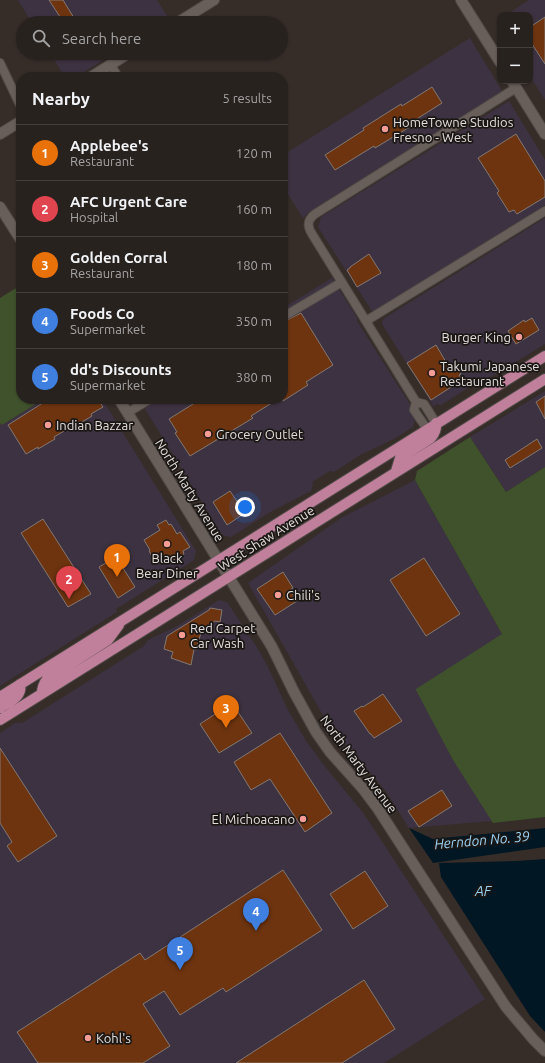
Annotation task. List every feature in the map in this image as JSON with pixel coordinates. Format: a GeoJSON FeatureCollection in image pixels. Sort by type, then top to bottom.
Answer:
{"type":"FeatureCollection","features":[{"type":"Feature","properties":{"kind":"main road","name":"West Shaw Avenue"},"geometry":{"type":"LineString","coordinates":[[0,697],[545,356]]}},
{"type":"Feature","properties":{"kind":"main road","name":"West Shaw Avenue"},"geometry":{"type":"LineString","coordinates":[[0,720],[545,379]]}},
{"type":"Feature","properties":{"kind":"main road"},"geometry":{"type":"LineString","coordinates":[[396,471],[400,458],[435,434],[436,423]]}},
{"type":"Feature","properties":{"kind":"main road"},"geometry":{"type":"LineString","coordinates":[[42,693],[42,688],[47,679],[108,640],[122,620]]}},
{"type":"Feature","properties":{"kind":"main road"},"geometry":{"type":"LineString","coordinates":[[0,708],[18,696],[21,688],[20,684]]}},
{"type":"Feature","properties":{"kind":"street"},"geometry":{"type":"LineString","coordinates":[[188,16],[214,0]]}},
{"type":"Feature","properties":{"kind":"street"},"geometry":{"type":"LineString","coordinates":[[461,0],[497,57]]}},
{"type":"Feature","properties":{"kind":"street"},"geometry":{"type":"LineString","coordinates":[[99,72],[118,60]]}},
{"type":"Feature","properties":{"kind":"street"},"geometry":{"type":"LineString","coordinates":[[0,63],[16,97]]}},
{"type":"Feature","properties":{"kind":"street"},"geometry":{"type":"LineString","coordinates":[[111,65],[115,72]]}},
{"type":"Feature","properties":{"kind":"street"},"geometry":{"type":"LineString","coordinates":[[436,423],[424,404],[416,402],[342,282],[309,228],[308,223],[310,217],[514,84],[545,134]]}},
{"type":"Feature","properties":{"kind":"street"},"geometry":{"type":"LineString","coordinates":[[0,134],[16,123]]}},
{"type":"Feature","properties":{"kind":"street"},"geometry":{"type":"LineString","coordinates":[[0,207],[16,232]]}},
{"type":"Feature","properties":{"kind":"street"},"geometry":{"type":"LineString","coordinates":[[366,321],[545,211]]}},
{"type":"Feature","properties":{"kind":"street"},"geometry":{"type":"LineString","coordinates":[[288,314],[342,282]]}},
{"type":"Feature","properties":{"kind":"street"},"geometry":{"type":"LineString","coordinates":[[416,402],[414,410],[427,429]]}},
{"type":"Feature","properties":{"kind":"street","name":"North Marty Avenue"},"geometry":{"type":"LineString","coordinates":[[122,404],[272,647],[299,702],[322,741],[378,809],[506,1007],[545,1051]]}},
{"type":"Feature","properties":{"kind":"street"},"geometry":{"type":"LineString","coordinates":[[127,413],[142,404]]}},
{"type":"Feature","properties":{"kind":"shaded area"},"geometry":{"type":"Polygon","coordinates":[[[18,0],[157,0],[167,16],[28,16],[18,0]]]}},
{"type":"Feature","properties":{"kind":"shaded area"},"geometry":{"type":"Polygon","coordinates":[[[529,0],[545,0],[545,100],[533,81],[533,12],[511,12],[529,0]]]}},
{"type":"Feature","properties":{"kind":"shaded area"},"geometry":{"type":"Polygon","coordinates":[[[470,38],[502,91],[309,212],[303,218],[288,194],[288,152],[470,38]]]}},
{"type":"Feature","properties":{"kind":"shaded area"},"geometry":{"type":"Polygon","coordinates":[[[54,60],[103,60],[84,72],[62,72],[54,60]]]}},
{"type":"Feature","properties":{"kind":"shaded area"},"geometry":{"type":"Polygon","coordinates":[[[509,101],[545,160],[545,205],[376,310],[372,311],[318,227],[321,217],[509,101]]]}},
{"type":"Feature","properties":{"kind":"shaded area"},"geometry":{"type":"Polygon","coordinates":[[[545,218],[545,344],[500,372],[466,389],[441,405],[436,404],[434,407],[382,324],[383,319],[545,218]]]}},
{"type":"Feature","properties":{"kind":"shaded area"},"geometry":{"type":"Polygon","coordinates":[[[332,278],[357,318],[357,321],[416,414],[413,427],[394,439],[360,455],[334,472],[330,471],[312,482],[313,484],[311,491],[272,511],[231,537],[222,535],[142,404],[288,404],[288,305],[332,278]]]}},
{"type":"Feature","properties":{"kind":"shaded area"},"geometry":{"type":"Polygon","coordinates":[[[545,391],[545,467],[506,492],[470,437],[545,391]]]}},
{"type":"Feature","properties":{"kind":"shaded area"},"geometry":{"type":"Polygon","coordinates":[[[36,404],[105,404],[196,551],[194,560],[116,609],[117,612],[0,686],[0,423],[2,425],[36,404]]]}},
{"type":"Feature","properties":{"kind":"shaded area"},"geometry":{"type":"Polygon","coordinates":[[[415,480],[502,634],[492,821],[409,828],[385,790],[329,726],[248,583],[341,518],[415,480]]]}},
{"type":"Feature","properties":{"kind":"shaded area"},"geometry":{"type":"Polygon","coordinates":[[[219,600],[227,602],[258,649],[288,710],[306,741],[364,814],[485,999],[384,1063],[0,1063],[0,733],[15,723],[22,723],[144,646],[148,640],[179,625],[219,600]]]}},
{"type":"Feature","properties":{"kind":"green space"},"geometry":{"type":"Polygon","coordinates":[[[16,288],[16,404],[36,404],[2,425],[0,423],[0,298],[16,288]]]}},
{"type":"Feature","properties":{"kind":"green space"},"geometry":{"type":"Polygon","coordinates":[[[470,437],[506,492],[545,467],[545,817],[493,823],[453,760],[416,690],[502,634],[415,480],[417,471],[470,437]]]}},
{"type":"Feature","properties":{"kind":"water","name":"Herndon No. 39"},"geometry":{"type":"Polygon","coordinates":[[[409,828],[433,839],[545,828],[545,847],[433,863],[409,828]]]}},
{"type":"Feature","properties":{"kind":"water","name":"AF"},"geometry":{"type":"Polygon","coordinates":[[[545,859],[545,1032],[530,1016],[441,877],[439,863],[545,859]]]}},
{"type":"Feature","properties":{"kind":"building"},"geometry":{"type":"Polygon","coordinates":[[[49,0],[63,0],[73,16],[59,16],[49,0]]]}},
{"type":"Feature","properties":{"kind":"building"},"geometry":{"type":"Polygon","coordinates":[[[545,17],[545,64],[533,46],[533,25],[545,17]]]}},
{"type":"Feature","properties":{"kind":"building","name":"HomeTowne Studios Fresno - West"},"geometry":{"type":"Polygon","coordinates":[[[432,87],[442,103],[412,122],[413,125],[375,148],[374,146],[335,170],[325,155],[364,130],[363,128],[401,104],[402,106],[432,87]]]}},
{"type":"Feature","properties":{"kind":"building"},"geometry":{"type":"Polygon","coordinates":[[[516,134],[545,181],[545,197],[517,214],[514,210],[509,212],[497,193],[499,191],[478,158],[516,134]]]}},
{"type":"Feature","properties":{"kind":"building"},"geometry":{"type":"Polygon","coordinates":[[[369,254],[381,273],[357,287],[347,270],[369,254]]]}},
{"type":"Feature","properties":{"kind":"building"},"geometry":{"type":"Polygon","coordinates":[[[301,313],[333,365],[306,382],[308,385],[288,398],[288,320],[301,313]]]}},
{"type":"Feature","properties":{"kind":"building","name":"Burger King"},"geometry":{"type":"Polygon","coordinates":[[[532,318],[539,330],[516,344],[508,331],[524,320],[525,322],[532,318]]]}},
{"type":"Feature","properties":{"kind":"building"},"geometry":{"type":"Polygon","coordinates":[[[436,345],[450,369],[456,366],[461,374],[459,375],[462,380],[431,400],[407,363],[436,345]]]}},
{"type":"Feature","properties":{"kind":"building"},"geometry":{"type":"Polygon","coordinates":[[[545,396],[545,419],[536,402],[545,396]]]}},
{"type":"Feature","properties":{"kind":"building"},"geometry":{"type":"Polygon","coordinates":[[[41,404],[101,404],[103,407],[91,414],[92,416],[54,437],[55,439],[26,454],[8,425],[41,404]]]}},
{"type":"Feature","properties":{"kind":"building"},"geometry":{"type":"Polygon","coordinates":[[[193,404],[270,404],[251,416],[253,418],[190,456],[175,433],[177,432],[169,419],[193,404]]]}},
{"type":"Feature","properties":{"kind":"building"},"geometry":{"type":"Polygon","coordinates":[[[537,439],[542,448],[510,468],[505,460],[537,439]]]}},
{"type":"Feature","properties":{"kind":"building"},"geometry":{"type":"Polygon","coordinates":[[[230,491],[245,513],[227,525],[213,502],[230,491]]]}},
{"type":"Feature","properties":{"kind":"building"},"geometry":{"type":"Polygon","coordinates":[[[43,519],[91,594],[68,607],[21,533],[43,519]]]}},
{"type":"Feature","properties":{"kind":"building","name":"Black Bear Diner"},"geometry":{"type":"Polygon","coordinates":[[[166,520],[169,525],[171,524],[177,534],[180,532],[190,547],[183,551],[184,554],[168,563],[163,556],[153,558],[144,540],[160,530],[157,525],[166,520]]]}},
{"type":"Feature","properties":{"kind":"building"},"geometry":{"type":"Polygon","coordinates":[[[116,557],[135,587],[118,598],[99,567],[116,557]]]}},
{"type":"Feature","properties":{"kind":"building"},"geometry":{"type":"Polygon","coordinates":[[[424,558],[460,614],[426,636],[390,580],[424,558]]]}},
{"type":"Feature","properties":{"kind":"building","name":"Chili's"},"geometry":{"type":"Polygon","coordinates":[[[283,572],[293,588],[290,590],[297,601],[275,615],[257,589],[283,572]]]}},
{"type":"Feature","properties":{"kind":"building","name":"Red Carpet Car Wash"},"geometry":{"type":"Polygon","coordinates":[[[210,608],[222,610],[220,622],[215,621],[202,629],[196,650],[194,649],[191,665],[171,658],[173,652],[164,649],[167,636],[210,608]]]}},
{"type":"Feature","properties":{"kind":"building"},"geometry":{"type":"Polygon","coordinates":[[[383,694],[402,721],[374,738],[354,711],[383,694]]]}},
{"type":"Feature","properties":{"kind":"building"},"geometry":{"type":"Polygon","coordinates":[[[232,703],[252,733],[219,753],[200,724],[232,703]]]}},
{"type":"Feature","properties":{"kind":"building"},"geometry":{"type":"Polygon","coordinates":[[[280,733],[332,813],[305,832],[270,779],[251,790],[234,762],[280,733]]]}},
{"type":"Feature","properties":{"kind":"building"},"geometry":{"type":"Polygon","coordinates":[[[0,748],[57,836],[18,862],[7,846],[12,842],[0,823],[0,748]]]}},
{"type":"Feature","properties":{"kind":"building"},"geometry":{"type":"Polygon","coordinates":[[[442,790],[452,806],[419,827],[408,811],[442,790]]]}},
{"type":"Feature","properties":{"kind":"building"},"geometry":{"type":"Polygon","coordinates":[[[283,870],[322,930],[226,992],[223,988],[180,1015],[164,991],[143,1004],[170,1046],[143,1063],[38,1063],[17,1032],[140,953],[145,960],[283,870]]]}},
{"type":"Feature","properties":{"kind":"building"},"geometry":{"type":"Polygon","coordinates":[[[365,871],[388,906],[353,929],[330,894],[365,871]]]}},
{"type":"Feature","properties":{"kind":"building"},"geometry":{"type":"Polygon","coordinates":[[[364,980],[395,1029],[342,1063],[236,1063],[364,980]]]}},
{"type":"Feature","properties":{"kind":"place","name":"HomeTowne Studios Fresno - West"},"geometry":{"type":"Point","coordinates":[385,129]}},
{"type":"Feature","properties":{"kind":"place","name":"Burger King"},"geometry":{"type":"Point","coordinates":[519,337]}},
{"type":"Feature","properties":{"kind":"place","name":"Takumi Japanese Restaurant"},"geometry":{"type":"Point","coordinates":[432,373]}},
{"type":"Feature","properties":{"kind":"place","name":"Indian Bazzar"},"geometry":{"type":"Point","coordinates":[48,425]}},
{"type":"Feature","properties":{"kind":"place","name":"Grocery Outlet"},"geometry":{"type":"Point","coordinates":[208,434]}},
{"type":"Feature","properties":{"kind":"place","name":"Black Bear Diner"},"geometry":{"type":"Point","coordinates":[167,544]}},
{"type":"Feature","properties":{"kind":"place","name":"Applebee's"},"geometry":{"type":"Point","coordinates":[117,577]}},
{"type":"Feature","properties":{"kind":"place","name":"Chili's"},"geometry":{"type":"Point","coordinates":[278,595]}},
{"type":"Feature","properties":{"kind":"place","name":"AFC Urgent Care"},"geometry":{"type":"Point","coordinates":[69,599]}},
{"type":"Feature","properties":{"kind":"place","name":"Red Carpet Car Wash"},"geometry":{"type":"Point","coordinates":[182,635]}},
{"type":"Feature","properties":{"kind":"place","name":"Golden Corral"},"geometry":{"type":"Point","coordinates":[226,728]}},
{"type":"Feature","properties":{"kind":"place","name":"El Michoacano"},"geometry":{"type":"Point","coordinates":[303,819]}},
{"type":"Feature","properties":{"kind":"place","name":"Foods Co"},"geometry":{"type":"Point","coordinates":[256,931]}},
{"type":"Feature","properties":{"kind":"place","name":"dd's Discounts"},"geometry":{"type":"Point","coordinates":[180,970]}},
{"type":"Feature","properties":{"kind":"place","name":"Kohl's"},"geometry":{"type":"Point","coordinates":[88,1038]}}]}
